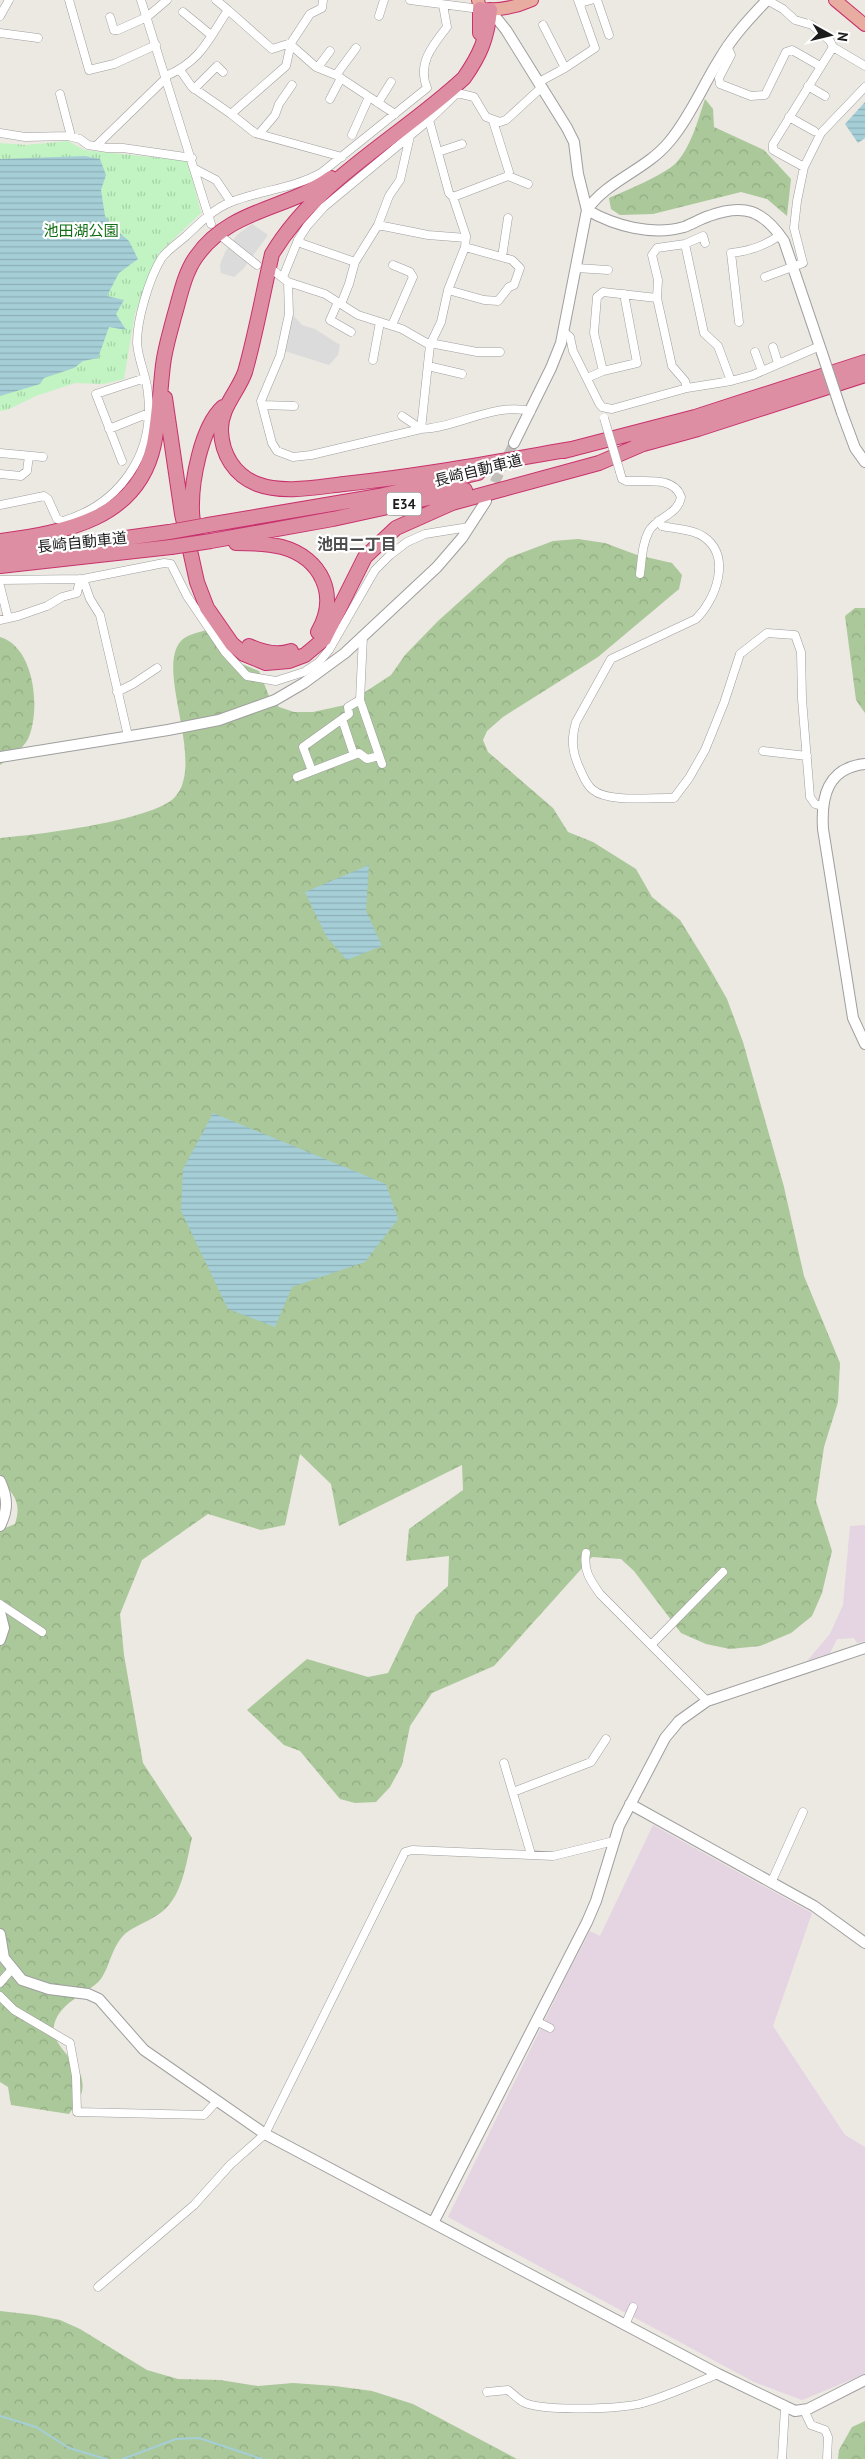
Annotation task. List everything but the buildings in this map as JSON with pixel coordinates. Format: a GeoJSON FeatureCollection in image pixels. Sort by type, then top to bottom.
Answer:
{"type":"FeatureCollection","features":[{"type":"Feature","properties":{"kind":"highway"},"geometry":{"type":"LineString","coordinates":[[484,5],[514,8],[532,0]]}},
{"type":"Feature","properties":{"kind":"highway"},"geometry":{"type":"LineString","coordinates":[[835,0],[865,25]]}},
{"type":"Feature","properties":{"kind":"highway"},"geometry":{"type":"LineString","coordinates":[[0,541],[67,529],[107,512],[124,499],[148,465],[154,445],[167,346],[189,267],[198,254],[223,228],[234,221],[322,184],[444,88],[460,74],[473,52],[481,26],[484,5]]}},
{"type":"Feature","properties":{"kind":"highway"},"geometry":{"type":"LineString","coordinates":[[484,5],[487,34],[478,57],[464,78],[314,201],[282,236],[272,254],[244,374],[226,408],[221,428],[223,449],[232,465],[243,476],[257,484],[273,487],[309,488],[393,479],[572,450]]}},
{"type":"Feature","properties":{"kind":"highway","name":"長崎自動車道"},"geometry":{"type":"LineString","coordinates":[[0,553],[169,532],[379,496],[572,450],[695,417],[865,362]]}},
{"type":"Feature","properties":{"kind":"highway","name":"長崎自動車道"},"geometry":{"type":"LineString","coordinates":[[0,566],[171,548],[445,495],[643,444],[865,375]]}},
{"type":"Feature","properties":{"kind":"highway"},"geometry":{"type":"LineString","coordinates":[[162,383],[176,461],[182,514],[197,582],[207,608],[232,644],[244,654],[266,663],[289,661],[305,655],[324,639],[366,557],[396,528],[452,503],[599,463],[643,444]]}},
{"type":"Feature","properties":{"kind":"highway"},"geometry":{"type":"LineString","coordinates":[[211,541],[282,547],[307,560],[318,572],[326,587],[327,595],[325,620],[316,635],[302,647],[284,653],[262,652],[244,643],[228,628],[204,580],[192,511],[196,466],[218,412],[231,400]]}},
{"type":"Feature","properties":{"kind":"street"},"geometry":{"type":"LineString","coordinates":[[0,16],[9,0]]}},
{"type":"Feature","properties":{"kind":"street"},"geometry":{"type":"LineString","coordinates":[[69,0],[89,70],[114,64],[156,45]]}},
{"type":"Feature","properties":{"kind":"street"},"geometry":{"type":"LineString","coordinates":[[141,0],[192,158],[209,220]]}},
{"type":"Feature","properties":{"kind":"street"},"geometry":{"type":"LineString","coordinates":[[110,17],[114,30],[118,30],[147,17],[167,0]]}},
{"type":"Feature","properties":{"kind":"street"},"geometry":{"type":"LineString","coordinates":[[216,0],[272,49],[291,44]]}},
{"type":"Feature","properties":{"kind":"street"},"geometry":{"type":"LineString","coordinates":[[231,114],[286,66],[291,44],[310,14],[322,8],[323,0]]}},
{"type":"Feature","properties":{"kind":"street"},"geometry":{"type":"LineString","coordinates":[[379,16],[384,0]]}},
{"type":"Feature","properties":{"kind":"street"},"geometry":{"type":"LineString","coordinates":[[410,0],[443,5],[484,5],[506,30],[574,142],[578,174],[587,210],[564,332],[551,368],[514,443]]}},
{"type":"Feature","properties":{"kind":"street"},"geometry":{"type":"LineString","coordinates":[[531,411],[519,408],[496,412],[434,429],[421,429],[311,455],[293,456],[277,451],[272,443],[262,405],[264,394],[280,356],[289,314],[286,280],[298,240],[307,226],[324,207],[429,120],[457,93],[474,97],[486,117],[493,121],[500,122],[506,120],[540,84],[595,48],[579,1],[591,0]]}},
{"type":"Feature","properties":{"kind":"street"},"geometry":{"type":"LineString","coordinates":[[597,0],[609,35]]}},
{"type":"Feature","properties":{"kind":"street"},"geometry":{"type":"LineString","coordinates":[[587,210],[600,194],[647,164],[668,143],[680,128],[727,46],[767,0],[783,9],[795,20],[812,25],[830,41],[833,47],[865,66]]}},
{"type":"Feature","properties":{"kind":"street"},"geometry":{"type":"LineString","coordinates":[[1,504],[44,496],[48,499],[57,519],[64,521],[93,508],[109,498],[134,470],[141,454],[149,413],[145,378],[138,356],[137,341],[140,314],[161,258],[231,202],[301,183],[321,173],[427,88],[424,65],[431,48],[446,27],[443,5]]}},
{"type":"Feature","properties":{"kind":"street"},"geometry":{"type":"LineString","coordinates":[[96,146],[166,77],[180,70],[196,58],[228,10]]}},
{"type":"Feature","properties":{"kind":"street"},"geometry":{"type":"LineString","coordinates":[[183,12],[211,35]]}},
{"type":"Feature","properties":{"kind":"street"},"geometry":{"type":"LineString","coordinates":[[542,25],[565,68]]}},
{"type":"Feature","properties":{"kind":"street"},"geometry":{"type":"LineString","coordinates":[[0,34],[38,38]]}},
{"type":"Feature","properties":{"kind":"street"},"geometry":{"type":"LineString","coordinates":[[291,44],[304,58],[318,68],[339,76],[394,114]]}},
{"type":"Feature","properties":{"kind":"street"},"geometry":{"type":"LineString","coordinates":[[727,46],[731,55],[719,78],[720,84],[751,96],[765,95],[786,52],[792,50],[820,66]]}},
{"type":"Feature","properties":{"kind":"street"},"geometry":{"type":"LineString","coordinates":[[804,167],[773,150],[773,144],[833,47]]}},
{"type":"Feature","properties":{"kind":"street"},"geometry":{"type":"LineString","coordinates":[[330,99],[339,76],[356,48]]}},
{"type":"Feature","properties":{"kind":"street"},"geometry":{"type":"LineString","coordinates":[[318,68],[330,51]]}},
{"type":"Feature","properties":{"kind":"street"},"geometry":{"type":"LineString","coordinates":[[194,88],[215,64],[224,72]]}},
{"type":"Feature","properties":{"kind":"street"},"geometry":{"type":"LineString","coordinates":[[180,70],[194,88],[259,134],[342,157]]}},
{"type":"Feature","properties":{"kind":"street"},"geometry":{"type":"LineString","coordinates":[[378,103],[391,82]]}},
{"type":"Feature","properties":{"kind":"street"},"geometry":{"type":"LineString","coordinates":[[259,134],[275,115],[279,104],[292,85]]}},
{"type":"Feature","properties":{"kind":"street"},"geometry":{"type":"LineString","coordinates":[[808,86],[825,96]]}},
{"type":"Feature","properties":{"kind":"street"},"geometry":{"type":"LineString","coordinates":[[765,277],[803,263],[794,228],[804,167],[821,134],[865,87]]}},
{"type":"Feature","properties":{"kind":"street"},"geometry":{"type":"LineString","coordinates":[[60,94],[70,136]]}},
{"type":"Feature","properties":{"kind":"street"},"geometry":{"type":"LineString","coordinates":[[352,135],[369,97]]}},
{"type":"Feature","properties":{"kind":"street"},"geometry":{"type":"LineString","coordinates":[[788,117],[814,132]]}},
{"type":"Feature","properties":{"kind":"street"},"geometry":{"type":"LineString","coordinates":[[421,429],[430,344],[441,322],[448,290],[466,247],[466,238],[453,197],[449,193],[429,120]]}},
{"type":"Feature","properties":{"kind":"street"},"geometry":{"type":"LineString","coordinates":[[493,121],[509,172],[508,176]]}},
{"type":"Feature","properties":{"kind":"street"},"geometry":{"type":"LineString","coordinates":[[0,134],[25,137],[70,136],[96,146],[192,158]]}},
{"type":"Feature","properties":{"kind":"street"},"geometry":{"type":"LineString","coordinates":[[351,332],[330,320],[350,284],[355,262],[378,225],[389,196],[400,180],[410,136]]}},
{"type":"Feature","properties":{"kind":"street"},"geometry":{"type":"LineString","coordinates":[[438,152],[462,144]]}},
{"type":"Feature","properties":{"kind":"street"},"geometry":{"type":"LineString","coordinates":[[195,168],[216,180],[231,202]]}},
{"type":"Feature","properties":{"kind":"street"},"geometry":{"type":"LineString","coordinates":[[453,197],[508,176],[528,184]]}},
{"type":"Feature","properties":{"kind":"street"},"geometry":{"type":"LineString","coordinates":[[587,210],[602,219],[628,227],[660,230],[684,226],[728,209],[746,209],[762,216],[780,235],[793,267],[855,448],[865,462]]}},
{"type":"Feature","properties":{"kind":"street"},"geometry":{"type":"LineString","coordinates":[[502,257],[508,218]]}},
{"type":"Feature","properties":{"kind":"street"},"geometry":{"type":"LineString","coordinates":[[378,225],[428,235],[466,238]]}},
{"type":"Feature","properties":{"kind":"street"},"geometry":{"type":"LineString","coordinates":[[739,322],[731,252],[750,251],[780,235]]}},
{"type":"Feature","properties":{"kind":"street"},"geometry":{"type":"LineString","coordinates":[[686,388],[685,382],[672,366],[657,298],[658,280],[652,255],[657,248],[685,244],[703,236],[705,243]]}},
{"type":"Feature","properties":{"kind":"street"},"geometry":{"type":"LineString","coordinates":[[222,237],[257,265]]}},
{"type":"Feature","properties":{"kind":"street"},"geometry":{"type":"LineString","coordinates":[[298,240],[303,244],[355,262]]}},
{"type":"Feature","properties":{"kind":"street"},"geometry":{"type":"LineString","coordinates":[[685,244],[704,333],[718,346],[730,382]]}},
{"type":"Feature","properties":{"kind":"street"},"geometry":{"type":"LineString","coordinates":[[448,290],[484,300],[498,301],[502,299],[509,287],[514,285],[520,268],[512,260],[466,247]]}},
{"type":"Feature","properties":{"kind":"street"},"geometry":{"type":"LineString","coordinates":[[392,325],[413,277],[410,272],[393,265]]}},
{"type":"Feature","properties":{"kind":"street"},"geometry":{"type":"LineString","coordinates":[[576,268],[608,270]]}},
{"type":"Feature","properties":{"kind":"street"},"geometry":{"type":"LineString","coordinates":[[274,271],[286,280],[325,294],[358,315],[402,329],[430,344],[477,352],[500,352]]}},
{"type":"Feature","properties":{"kind":"street"},"geometry":{"type":"LineString","coordinates":[[603,372],[594,332],[597,297],[603,292],[657,298]]}},
{"type":"Feature","properties":{"kind":"street"},"geometry":{"type":"LineString","coordinates":[[586,378],[637,363],[624,294]]}},
{"type":"Feature","properties":{"kind":"street"},"geometry":{"type":"LineString","coordinates":[[373,360],[380,322]]}},
{"type":"Feature","properties":{"kind":"street"},"geometry":{"type":"LineString","coordinates":[[564,332],[570,338],[573,351],[599,403],[606,409]]}},
{"type":"Feature","properties":{"kind":"street"},"geometry":{"type":"LineString","coordinates":[[772,347],[778,363]]}},
{"type":"Feature","properties":{"kind":"street"},"geometry":{"type":"LineString","coordinates":[[606,409],[686,388],[730,382],[821,349]]}},
{"type":"Feature","properties":{"kind":"street"},"geometry":{"type":"LineString","coordinates":[[756,352],[762,371]]}},
{"type":"Feature","properties":{"kind":"street"},"geometry":{"type":"LineString","coordinates":[[428,366],[462,374]]}},
{"type":"Feature","properties":{"kind":"street"},"geometry":{"type":"LineString","coordinates":[[122,461],[96,394],[145,378]]}},
{"type":"Feature","properties":{"kind":"street"},"geometry":{"type":"LineString","coordinates":[[262,405],[294,406]]}},
{"type":"Feature","properties":{"kind":"street"},"geometry":{"type":"LineString","coordinates":[[606,409],[604,418],[622,479],[626,481],[668,483],[675,487],[681,498],[680,504],[650,529],[645,540],[640,574]]}},
{"type":"Feature","properties":{"kind":"street"},"geometry":{"type":"LineString","coordinates":[[110,429],[149,413]]}},
{"type":"Feature","properties":{"kind":"street"},"geometry":{"type":"LineString","coordinates":[[402,416],[421,429]]}},
{"type":"Feature","properties":{"kind":"street"},"geometry":{"type":"LineString","coordinates":[[0,453],[44,457]]}},
{"type":"Feature","properties":{"kind":"street"},"geometry":{"type":"LineString","coordinates":[[0,474],[21,476],[27,471],[29,456]]}},
{"type":"Feature","properties":{"kind":"street"},"geometry":{"type":"LineString","coordinates":[[0,757],[219,720],[275,700],[304,683],[345,653],[437,567],[469,527],[486,501]]}},
{"type":"Feature","properties":{"kind":"street"},"geometry":{"type":"LineString","coordinates":[[658,521],[662,526],[694,532],[710,543],[718,559],[718,580],[703,612],[696,619],[611,659],[576,722],[572,733],[574,756],[587,784],[600,794],[609,797],[674,798],[689,778],[705,750],[724,703],[740,654],[767,633],[795,635],[801,652],[802,700],[810,798],[815,804],[822,806]]}},
{"type":"Feature","properties":{"kind":"street"},"geometry":{"type":"LineString","coordinates":[[0,580],[81,579],[164,563],[171,564],[187,596],[225,652],[247,676],[276,681],[304,672],[319,662],[330,650],[375,570],[390,555],[407,542],[425,534],[469,527]]}},
{"type":"Feature","properties":{"kind":"street"},"geometry":{"type":"LineString","coordinates":[[0,586],[4,619],[77,593],[81,579]]}},
{"type":"Feature","properties":{"kind":"street"},"geometry":{"type":"LineString","coordinates":[[81,579],[100,615],[128,736]]}},
{"type":"Feature","properties":{"kind":"street"},"geometry":{"type":"LineString","coordinates":[[363,636],[360,700],[382,764]]}},
{"type":"Feature","properties":{"kind":"street"},"geometry":{"type":"LineString","coordinates":[[118,692],[156,668]]}},
{"type":"Feature","properties":{"kind":"street"},"geometry":{"type":"LineString","coordinates":[[312,771],[303,747],[349,714],[348,707],[360,700]]}},
{"type":"Feature","properties":{"kind":"street"},"geometry":{"type":"LineString","coordinates":[[342,719],[354,755]]}},
{"type":"Feature","properties":{"kind":"street"},"geometry":{"type":"LineString","coordinates":[[763,751],[807,756]]}},
{"type":"Feature","properties":{"kind":"street"},"geometry":{"type":"LineString","coordinates":[[297,777],[354,755],[359,754],[367,759],[379,756]]}},
{"type":"Feature","properties":{"kind":"street"},"geometry":{"type":"LineString","coordinates":[[865,764],[841,772],[830,784],[822,806],[823,829],[853,1018],[865,1044]]}},
{"type":"Feature","properties":{"kind":"street"},"geometry":{"type":"LineString","coordinates":[[0,1482],[7,1503],[6,1514],[0,1526]]}},
{"type":"Feature","properties":{"kind":"street"},"geometry":{"type":"LineString","coordinates":[[586,1553],[584,1563],[588,1578],[600,1594],[707,1701]]}},
{"type":"Feature","properties":{"kind":"street"},"geometry":{"type":"LineString","coordinates":[[651,1645],[723,1572]]}},
{"type":"Feature","properties":{"kind":"street"},"geometry":{"type":"LineString","coordinates":[[0,1604],[42,1632]]}},
{"type":"Feature","properties":{"kind":"street"},"geometry":{"type":"LineString","coordinates":[[0,1612],[4,1628],[0,1640]]}},
{"type":"Feature","properties":{"kind":"street"},"geometry":{"type":"LineString","coordinates":[[433,2223],[596,1901],[614,1841],[630,1804],[665,1738],[679,1721],[707,1701],[865,1648]]}},
{"type":"Feature","properties":{"kind":"street"},"geometry":{"type":"LineString","coordinates":[[513,1792],[591,1762],[597,1756],[606,1738]]}},
{"type":"Feature","properties":{"kind":"street"},"geometry":{"type":"LineString","coordinates":[[504,1763],[531,1854]]}},
{"type":"Feature","properties":{"kind":"street"},"geometry":{"type":"LineString","coordinates":[[630,1804],[814,1906],[865,1943]]}},
{"type":"Feature","properties":{"kind":"street"},"geometry":{"type":"LineString","coordinates":[[771,1883],[803,1812]]}},
{"type":"Feature","properties":{"kind":"street"},"geometry":{"type":"LineString","coordinates":[[98,2287],[194,2205],[230,2165],[265,2134],[405,1852],[412,1850],[553,1856],[614,1841]]}},
{"type":"Feature","properties":{"kind":"street"},"geometry":{"type":"LineString","coordinates":[[0,1934],[4,1958],[22,1980],[32,1985],[88,1994],[99,1999],[144,2050],[265,2134],[718,2374],[785,2408],[795,2411],[804,2410],[865,2380]]}},
{"type":"Feature","properties":{"kind":"street"},"geometry":{"type":"LineString","coordinates":[[0,1983],[12,1970]]}},
{"type":"Feature","properties":{"kind":"street"},"geometry":{"type":"LineString","coordinates":[[0,1996],[14,2010],[70,2044],[76,2076],[77,2112],[204,2115],[217,2101]]}},
{"type":"Feature","properties":{"kind":"street"},"geometry":{"type":"LineString","coordinates":[[536,2022],[550,2028]]}},
{"type":"Feature","properties":{"kind":"street"},"geometry":{"type":"LineString","coordinates":[[625,2325],[633,2307]]}},
{"type":"Feature","properties":{"kind":"street"},"geometry":{"type":"LineString","coordinates":[[487,2392],[508,2390],[524,2403],[564,2408],[618,2408],[663,2397],[679,2388],[718,2374]]}},
{"type":"Feature","properties":{"kind":"street"},"geometry":{"type":"LineString","coordinates":[[782,2459],[785,2408]]}},
{"type":"Feature","properties":{"kind":"street"},"geometry":{"type":"LineString","coordinates":[[804,2410],[811,2425],[825,2430],[828,2437],[827,2459]]}},
{"type":"Feature","properties":{"kind":"shaded area"},"geometry":{"type":"Polygon","coordinates":[[[252,224],[268,235],[244,268],[234,277],[221,273],[220,265],[225,252],[237,235],[252,224]]]}},
{"type":"Feature","properties":{"kind":"shaded area"},"geometry":{"type":"Polygon","coordinates":[[[293,315],[302,325],[315,329],[340,345],[338,355],[329,365],[285,351],[293,315]]]}},
{"type":"Feature","properties":{"kind":"shaded area"},"geometry":{"type":"Polygon","coordinates":[[[865,1525],[865,1641],[857,1643],[854,1638],[837,1639],[830,1653],[807,1661],[830,1634],[843,1605],[850,1526],[865,1525]]]}},
{"type":"Feature","properties":{"kind":"shaded area"},"geometry":{"type":"Polygon","coordinates":[[[653,1825],[812,1913],[773,2026],[845,2135],[865,2147],[865,2374],[802,2400],[754,2382],[448,2217],[570,1969],[590,1931],[600,1936],[653,1825]]]}},
{"type":"Feature","properties":{"kind":"green space"},"geometry":{"type":"Polygon","coordinates":[[[705,99],[713,109],[714,127],[764,150],[791,179],[787,216],[767,199],[741,192],[653,214],[620,215],[611,209],[609,198],[654,178],[676,163],[690,141],[705,99]]]}},
{"type":"Feature","properties":{"kind":"green space","name":"池田湖公園"},"geometry":{"type":"Polygon","coordinates":[[[68,141],[84,150],[188,161],[201,213],[159,253],[135,313],[124,379],[103,384],[75,383],[36,396],[7,410],[0,411],[0,143],[26,145],[68,141]]]}},
{"type":"Feature","properties":{"kind":"green space"},"geometry":{"type":"Polygon","coordinates":[[[578,539],[605,543],[637,555],[672,563],[682,575],[679,589],[598,657],[503,717],[487,731],[483,740],[488,752],[553,808],[568,832],[593,842],[636,869],[652,897],[680,920],[727,999],[743,1042],[784,1187],[804,1276],[840,1363],[838,1402],[824,1447],[816,1501],[832,1551],[822,1593],[812,1616],[791,1633],[760,1646],[730,1649],[706,1644],[681,1633],[634,1571],[621,1559],[592,1557],[494,1666],[432,1693],[410,1726],[402,1765],[390,1787],[376,1802],[355,1803],[340,1799],[300,1751],[284,1745],[247,1710],[307,1659],[368,1677],[388,1673],[416,1615],[448,1586],[449,1556],[406,1561],[409,1529],[463,1490],[462,1465],[339,1526],[331,1484],[300,1454],[285,1525],[261,1530],[208,1514],[142,1560],[120,1614],[124,1655],[143,1763],[192,1838],[186,1865],[181,1883],[168,1906],[159,1914],[136,1926],[121,1938],[100,1980],[67,2005],[57,2017],[54,2028],[56,2038],[75,2065],[83,2085],[80,2098],[69,2114],[11,2105],[8,2087],[0,2082],[0,1530],[15,1524],[18,1510],[13,1494],[0,1479],[0,838],[39,834],[119,820],[163,806],[175,797],[183,782],[185,763],[184,741],[173,674],[174,656],[180,642],[189,635],[207,630],[230,647],[242,664],[259,671],[269,696],[279,707],[294,712],[313,712],[345,705],[391,675],[405,655],[438,621],[508,558],[553,541],[578,539]]]}},
{"type":"Feature","properties":{"kind":"green space"},"geometry":{"type":"Polygon","coordinates":[[[855,608],[865,608],[865,713],[856,700],[845,616],[855,608]]]}},
{"type":"Feature","properties":{"kind":"green space"},"geometry":{"type":"Polygon","coordinates":[[[0,637],[12,643],[21,653],[28,666],[32,681],[34,713],[28,739],[12,757],[0,765],[0,637]]]}},
{"type":"Feature","properties":{"kind":"green space"},"geometry":{"type":"Polygon","coordinates":[[[0,2311],[60,2320],[80,2329],[147,2370],[178,2379],[220,2380],[258,2386],[293,2383],[372,2391],[413,2404],[517,2459],[0,2459],[0,2311]]]}},
{"type":"Feature","properties":{"kind":"green space"},"geometry":{"type":"Polygon","coordinates":[[[865,2421],[865,2459],[838,2459],[839,2450],[852,2427],[865,2421]]]}},
{"type":"Feature","properties":{"kind":"water"},"geometry":{"type":"Polygon","coordinates":[[[865,102],[865,138],[858,143],[845,124],[865,102]]]}},
{"type":"Feature","properties":{"kind":"water","name":"池田湖公園"},"geometry":{"type":"Polygon","coordinates":[[[85,156],[100,159],[106,175],[101,190],[105,216],[115,229],[129,241],[138,259],[119,273],[107,296],[124,300],[116,314],[126,330],[109,327],[98,358],[83,361],[74,368],[44,378],[40,384],[0,396],[0,159],[85,156]]]}},
{"type":"Feature","properties":{"kind":"water"},"geometry":{"type":"Polygon","coordinates":[[[369,865],[366,911],[382,946],[347,960],[326,936],[305,892],[369,865]]]}},
{"type":"Feature","properties":{"kind":"water"},"geometry":{"type":"Polygon","coordinates":[[[213,1113],[386,1184],[398,1219],[365,1262],[292,1287],[275,1327],[228,1309],[181,1211],[183,1169],[213,1113]]]}},
{"type":"Feature","properties":{"kind":"waterway"},"geometry":{"type":"LineString","coordinates":[[0,2416],[36,2427],[69,2448],[106,2459]]}},
{"type":"Feature","properties":{"kind":"waterway"},"geometry":{"type":"LineString","coordinates":[[123,2459],[176,2439],[199,2438],[262,2459]]}},
{"type":"Feature","properties":{"kind":"tunnel"},"geometry":{"type":"LineString","coordinates":[[488,496],[514,443]]}},
{"type":"Feature","properties":{"kind":"district","name":"池田二丁目"},"geometry":{"type":"Point","coordinates":[357,544]}}]}
